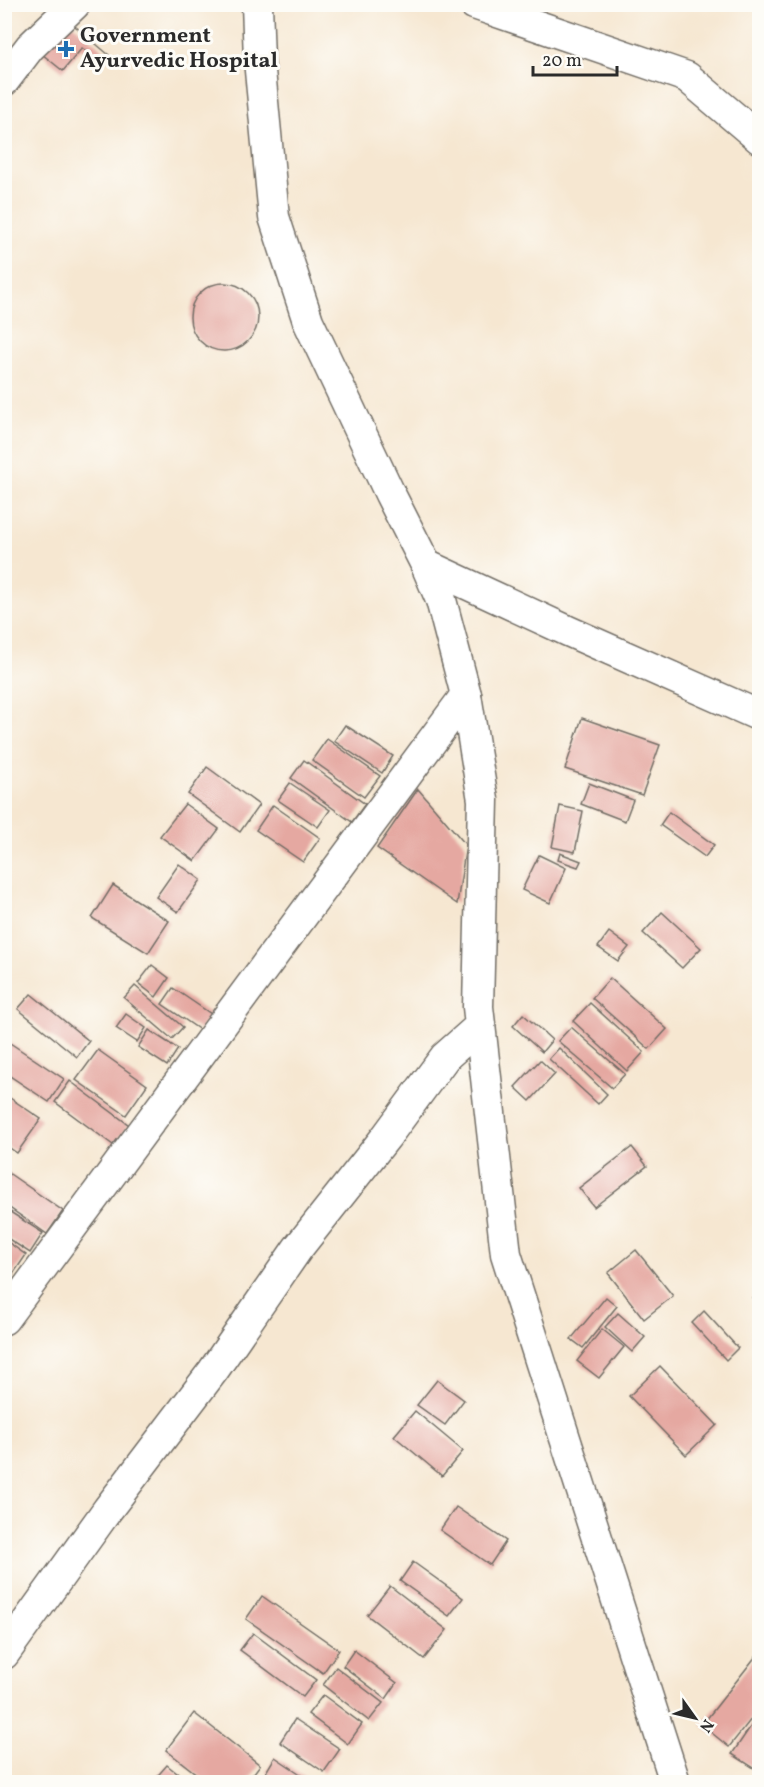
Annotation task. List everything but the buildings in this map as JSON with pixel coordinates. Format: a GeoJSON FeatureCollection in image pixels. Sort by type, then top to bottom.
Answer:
{"type":"FeatureCollection","features":[{"type":"Feature","properties":{"kind":"street"},"geometry":{"type":"LineString","coordinates":[[4,81],[30,47],[75,4]]}},
{"type":"Feature","properties":{"kind":"street"},"geometry":{"type":"LineString","coordinates":[[257,4],[259,60],[274,217],[308,321],[441,600],[466,695],[483,800],[478,1007],[506,1254],[675,1782]]}},
{"type":"Feature","properties":{"kind":"street"},"geometry":{"type":"LineString","coordinates":[[474,4],[687,78],[759,139]]}},
{"type":"Feature","properties":{"kind":"street"},"geometry":{"type":"LineString","coordinates":[[426,565],[759,716]]}},
{"type":"Feature","properties":{"kind":"street"},"geometry":{"type":"LineString","coordinates":[[4,1319],[466,695]]}},
{"type":"Feature","properties":{"kind":"street"},"geometry":{"type":"LineString","coordinates":[[4,1654],[108,1509],[213,1371],[298,1248],[386,1137],[445,1057],[480,1026]]}},
{"type":"Feature","properties":{"kind":"place","name":"Government Ayurvedic Hospital"},"geometry":{"type":"Point","coordinates":[66,49]}}]}
